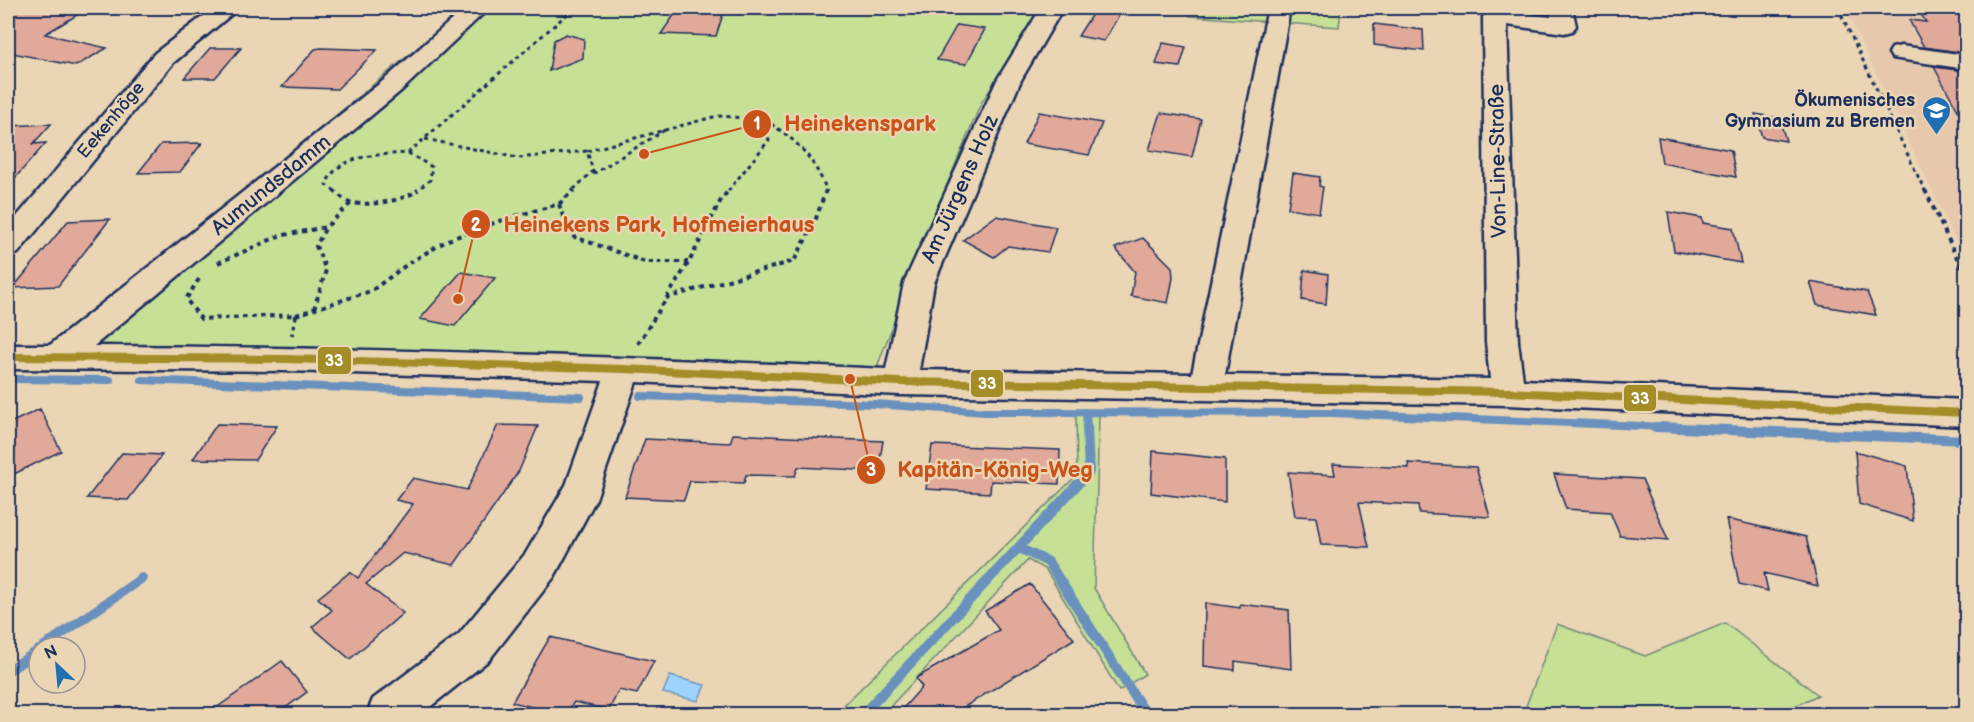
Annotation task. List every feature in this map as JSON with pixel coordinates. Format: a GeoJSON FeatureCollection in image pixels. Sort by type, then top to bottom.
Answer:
{"type":"FeatureCollection","features":[{"type":"Feature","properties":{"kind":"street","name":"Eekenhöge"},"geometry":{"type":"LineString","coordinates":[[8,246],[164,58],[228,8]]}},
{"type":"Feature","properties":{"kind":"street","name":"Aumundsdamm"},"geometry":{"type":"LineString","coordinates":[[58,357],[393,85],[427,56],[467,14],[478,8]]}},
{"type":"Feature","properties":{"kind":"street","name":"Am Jürgens Holz"},"geometry":{"type":"LineString","coordinates":[[900,382],[919,283],[1001,97],[1052,8]]}},
{"type":"Feature","properties":{"kind":"street"},"geometry":{"type":"LineString","coordinates":[[1206,386],[1279,8]]}},
{"type":"Feature","properties":{"kind":"street","name":"Von-Line-Straße"},"geometry":{"type":"LineString","coordinates":[[1508,392],[1502,342],[1495,17],[1564,26],[1561,8]]}},
{"type":"Feature","properties":{"kind":"street"},"geometry":{"type":"LineString","coordinates":[[1901,53],[1966,62]]}},
{"type":"Feature","properties":{"kind":"street"},"geometry":{"type":"LineString","coordinates":[[8,357],[287,359],[624,369],[900,382],[1508,392],[1966,413]]}},
{"type":"Feature","properties":{"kind":"street"},"geometry":{"type":"LineString","coordinates":[[388,714],[474,647],[540,565],[583,488],[624,369]]}},
{"type":"Feature","properties":{"kind":"path"},"geometry":{"type":"LineString","coordinates":[[408,153],[574,8]]}},
{"type":"Feature","properties":{"kind":"path"},"geometry":{"type":"LineString","coordinates":[[1838,8],[1966,277]]}},
{"type":"Feature","properties":{"kind":"path"},"geometry":{"type":"LineString","coordinates":[[425,139],[519,158],[587,151],[671,126],[717,116],[764,119],[795,137],[812,160],[827,191],[814,225],[794,261],[666,298]]}},
{"type":"Feature","properties":{"kind":"path"},"geometry":{"type":"LineString","coordinates":[[624,369],[689,262],[722,200],[769,140],[764,119]]}},
{"type":"Feature","properties":{"kind":"path"},"geometry":{"type":"LineString","coordinates":[[584,179],[671,126]]}},
{"type":"Feature","properties":{"kind":"path"},"geometry":{"type":"LineString","coordinates":[[201,276],[186,299],[201,319],[296,315],[371,291],[409,263],[448,240],[505,219],[559,204],[592,171],[587,151]]}},
{"type":"Feature","properties":{"kind":"path"},"geometry":{"type":"LineString","coordinates":[[408,153],[432,167],[430,180],[413,194],[385,201],[351,203],[326,185],[328,178],[336,170],[361,156],[408,153]]}},
{"type":"Feature","properties":{"kind":"path"},"geometry":{"type":"LineString","coordinates":[[314,309],[326,270],[316,246],[326,227],[351,203]]}},
{"type":"Feature","properties":{"kind":"path"},"geometry":{"type":"LineString","coordinates":[[559,204],[569,235],[645,262],[689,262]]}},
{"type":"Feature","properties":{"kind":"path"},"geometry":{"type":"LineString","coordinates":[[217,264],[279,236],[326,227]]}},
{"type":"Feature","properties":{"kind":"path"},"geometry":{"type":"LineString","coordinates":[[287,359],[296,315]]}},
{"type":"Feature","properties":{"kind":"shaded area","name":"Ökumenisches Gymnasium zu Bremen"},"geometry":{"type":"Polygon","coordinates":[[[1845,8],[1966,8],[1966,262],[1845,8]]]}},
{"type":"Feature","properties":{"kind":"green space"},"geometry":{"type":"Polygon","coordinates":[[[465,8],[1040,8],[1018,48],[981,103],[935,214],[877,367],[63,343],[465,8]]]}},
{"type":"Feature","properties":{"kind":"green space"},"geometry":{"type":"Polygon","coordinates":[[[1192,8],[1341,8],[1339,27],[1190,16],[1192,8]]]}},
{"type":"Feature","properties":{"kind":"green space"},"geometry":{"type":"Polygon","coordinates":[[[1076,414],[1099,415],[1094,588],[1145,674],[1119,691],[1046,570],[1028,560],[883,714],[835,714],[1077,475],[1076,414]]]}},
{"type":"Feature","properties":{"kind":"green space"},"geometry":{"type":"Polygon","coordinates":[[[1725,623],[1818,695],[1778,714],[1523,714],[1557,624],[1645,656],[1725,623]]]}},
{"type":"Feature","properties":{"kind":"water"},"geometry":{"type":"Polygon","coordinates":[[[670,676],[705,685],[698,701],[663,693],[670,676]]]}},
{"type":"Feature","properties":{"kind":"building"},"geometry":{"type":"Polygon","coordinates":[[[8,8],[89,8],[45,34],[107,48],[76,66],[13,53],[8,57],[8,8]]]}},
{"type":"Feature","properties":{"kind":"building"},"geometry":{"type":"Polygon","coordinates":[[[679,8],[725,8],[716,36],[661,34],[679,8]]]}},
{"type":"Feature","properties":{"kind":"building"},"geometry":{"type":"Polygon","coordinates":[[[1096,8],[1123,8],[1104,41],[1078,36],[1096,8]]]}},
{"type":"Feature","properties":{"kind":"building"},"geometry":{"type":"Polygon","coordinates":[[[1917,8],[1966,8],[1966,53],[1924,47],[1909,20],[1926,22],[1917,8]]]}},
{"type":"Feature","properties":{"kind":"building"},"geometry":{"type":"Polygon","coordinates":[[[1374,24],[1423,30],[1424,51],[1374,45],[1374,24]]]}},
{"type":"Feature","properties":{"kind":"building"},"geometry":{"type":"Polygon","coordinates":[[[957,25],[985,29],[966,64],[937,60],[957,25]]]}},
{"type":"Feature","properties":{"kind":"building"},"geometry":{"type":"Polygon","coordinates":[[[566,34],[584,39],[583,58],[549,71],[554,40],[566,34]]]}},
{"type":"Feature","properties":{"kind":"building"},"geometry":{"type":"Polygon","coordinates":[[[1163,43],[1186,47],[1180,67],[1156,64],[1163,43]]]}},
{"type":"Feature","properties":{"kind":"building"},"geometry":{"type":"Polygon","coordinates":[[[210,48],[241,48],[215,78],[184,78],[210,48]]]}},
{"type":"Feature","properties":{"kind":"building"},"geometry":{"type":"Polygon","coordinates":[[[315,49],[377,50],[337,89],[282,87],[315,49]]]}},
{"type":"Feature","properties":{"kind":"building"},"geometry":{"type":"Polygon","coordinates":[[[1934,67],[1966,71],[1966,125],[1934,67]]]}},
{"type":"Feature","properties":{"kind":"building"},"geometry":{"type":"Polygon","coordinates":[[[1039,112],[1102,123],[1089,155],[1024,144],[1039,112]]]}},
{"type":"Feature","properties":{"kind":"building"},"geometry":{"type":"Polygon","coordinates":[[[1161,113],[1201,119],[1192,157],[1149,150],[1161,113]]]}},
{"type":"Feature","properties":{"kind":"building"},"geometry":{"type":"Polygon","coordinates":[[[1755,114],[1779,118],[1786,141],[1762,137],[1755,114]]]}},
{"type":"Feature","properties":{"kind":"building"},"geometry":{"type":"Polygon","coordinates":[[[51,124],[33,144],[46,143],[8,186],[8,126],[51,124]]]}},
{"type":"Feature","properties":{"kind":"building"},"geometry":{"type":"Polygon","coordinates":[[[1658,137],[1731,150],[1736,177],[1662,163],[1658,137]]]}},
{"type":"Feature","properties":{"kind":"building"},"geometry":{"type":"Polygon","coordinates":[[[202,143],[180,172],[138,173],[161,144],[202,143]]]}},
{"type":"Feature","properties":{"kind":"building"},"geometry":{"type":"Polygon","coordinates":[[[1293,173],[1320,177],[1319,186],[1323,187],[1319,213],[1288,208],[1293,173]]]}},
{"type":"Feature","properties":{"kind":"building"},"geometry":{"type":"Polygon","coordinates":[[[1668,212],[1702,218],[1703,223],[1733,228],[1741,263],[1674,251],[1668,212]]]}},
{"type":"Feature","properties":{"kind":"building"},"geometry":{"type":"Polygon","coordinates":[[[996,216],[1056,227],[1048,252],[1008,246],[994,257],[963,240],[996,216]]]}},
{"type":"Feature","properties":{"kind":"building"},"geometry":{"type":"Polygon","coordinates":[[[110,219],[58,286],[13,288],[68,221],[110,219]]]}},
{"type":"Feature","properties":{"kind":"building"},"geometry":{"type":"Polygon","coordinates":[[[1143,238],[1172,267],[1173,278],[1168,303],[1131,296],[1135,272],[1115,248],[1143,238]]]}},
{"type":"Feature","properties":{"kind":"building"},"geometry":{"type":"Polygon","coordinates":[[[1304,270],[1328,274],[1326,304],[1302,300],[1304,270]]]}},
{"type":"Feature","properties":{"kind":"building"},"geometry":{"type":"Polygon","coordinates":[[[461,272],[495,278],[455,326],[420,319],[461,272]]]}},
{"type":"Feature","properties":{"kind":"building"},"geometry":{"type":"Polygon","coordinates":[[[1810,282],[1867,292],[1876,315],[1817,305],[1810,282]]]}},
{"type":"Feature","properties":{"kind":"building"},"geometry":{"type":"Polygon","coordinates":[[[40,409],[61,451],[8,477],[8,424],[40,409]]]}},
{"type":"Feature","properties":{"kind":"building"},"geometry":{"type":"Polygon","coordinates":[[[217,424],[277,426],[255,460],[193,459],[217,424]]]}},
{"type":"Feature","properties":{"kind":"building"},"geometry":{"type":"Polygon","coordinates":[[[498,425],[538,426],[519,471],[454,565],[403,553],[366,584],[403,613],[350,659],[312,627],[332,610],[318,598],[350,572],[358,578],[413,504],[396,500],[413,478],[467,490],[498,425]]]}},
{"type":"Feature","properties":{"kind":"building"},"geometry":{"type":"Polygon","coordinates":[[[733,434],[883,441],[878,471],[798,467],[795,476],[746,475],[744,483],[690,481],[684,500],[625,497],[645,439],[730,443],[733,434]]]}},
{"type":"Feature","properties":{"kind":"building"},"geometry":{"type":"Polygon","coordinates":[[[932,445],[1060,450],[1059,484],[991,481],[990,493],[926,489],[932,445]]]}},
{"type":"Feature","properties":{"kind":"building"},"geometry":{"type":"Polygon","coordinates":[[[1153,451],[1225,459],[1225,502],[1151,493],[1153,451]]]}},
{"type":"Feature","properties":{"kind":"building"},"geometry":{"type":"Polygon","coordinates":[[[1855,451],[1907,466],[1913,521],[1859,504],[1855,451]]]}},
{"type":"Feature","properties":{"kind":"building"},"geometry":{"type":"Polygon","coordinates":[[[122,453],[162,455],[128,500],[87,498],[122,453]]]}},
{"type":"Feature","properties":{"kind":"building"},"geometry":{"type":"Polygon","coordinates":[[[1408,463],[1476,467],[1490,517],[1419,513],[1418,505],[1359,502],[1369,547],[1321,545],[1316,517],[1295,516],[1288,472],[1335,475],[1333,464],[1409,468],[1408,463]]]}},
{"type":"Feature","properties":{"kind":"building"},"geometry":{"type":"Polygon","coordinates":[[[1554,474],[1642,479],[1668,540],[1620,536],[1610,512],[1566,509],[1554,474]]]}},
{"type":"Feature","properties":{"kind":"building"},"geometry":{"type":"Polygon","coordinates":[[[1726,519],[1806,537],[1818,586],[1764,573],[1768,591],[1739,584],[1726,519]]]}},
{"type":"Feature","properties":{"kind":"building"},"geometry":{"type":"Polygon","coordinates":[[[1030,584],[1074,639],[953,714],[898,714],[922,687],[916,678],[999,630],[985,611],[1030,584]]]}},
{"type":"Feature","properties":{"kind":"building"},"geometry":{"type":"Polygon","coordinates":[[[1205,603],[1240,608],[1240,604],[1289,610],[1291,669],[1235,661],[1235,670],[1204,666],[1205,603]]]}},
{"type":"Feature","properties":{"kind":"building"},"geometry":{"type":"Polygon","coordinates":[[[550,637],[654,661],[637,694],[619,690],[609,710],[574,702],[566,714],[561,714],[512,702],[550,637]]]}},
{"type":"Feature","properties":{"kind":"building"},"geometry":{"type":"Polygon","coordinates":[[[282,661],[307,692],[277,714],[208,714],[282,661]]]}},
{"type":"Feature","properties":{"kind":"waterway"},"geometry":{"type":"LineString","coordinates":[[8,379],[110,380]]}},
{"type":"Feature","properties":{"kind":"waterway"},"geometry":{"type":"LineString","coordinates":[[142,380],[581,397]]}},
{"type":"Feature","properties":{"kind":"waterway"},"geometry":{"type":"LineString","coordinates":[[640,396],[875,404],[986,412],[1086,412]]}},
{"type":"Feature","properties":{"kind":"waterway"},"geometry":{"type":"LineString","coordinates":[[1086,412],[1332,413],[1691,428]]}},
{"type":"Feature","properties":{"kind":"waterway"},"geometry":{"type":"LineString","coordinates":[[1086,412],[1087,428]]}},
{"type":"Feature","properties":{"kind":"waterway"},"geometry":{"type":"LineString","coordinates":[[863,714],[1089,472],[1087,427]]}},
{"type":"Feature","properties":{"kind":"waterway"},"geometry":{"type":"LineString","coordinates":[[1656,427],[1966,440]]}},
{"type":"Feature","properties":{"kind":"waterway"},"geometry":{"type":"LineString","coordinates":[[1021,549],[1048,562],[1146,714]]}},
{"type":"Feature","properties":{"kind":"waterway"},"geometry":{"type":"LineString","coordinates":[[60,635],[142,578]]}},
{"type":"Feature","properties":{"kind":"waterway"},"geometry":{"type":"LineString","coordinates":[[8,671],[27,658]]}},
{"type":"Feature","properties":{"kind":"transit line","name":"33"},"geometry":{"type":"LineString","coordinates":[[8,357],[287,359],[624,369],[900,382],[1508,392],[1966,413]]}},
{"type":"Feature","properties":{"kind":"place","name":"Ökumenisches Gymnasium zu Bremen"},"geometry":{"type":"Point","coordinates":[1936,136]}},
{"type":"Feature","properties":{"kind":"place","name":"Heinekenspark"},"geometry":{"type":"Point","coordinates":[644,154]}},
{"type":"Feature","properties":{"kind":"place","name":"Heinekens Park, Hofmeierhaus"},"geometry":{"type":"Point","coordinates":[458,299]}},
{"type":"Feature","properties":{"kind":"place","name":"Kapitän-König-Weg"},"geometry":{"type":"Point","coordinates":[850,379]}}]}
